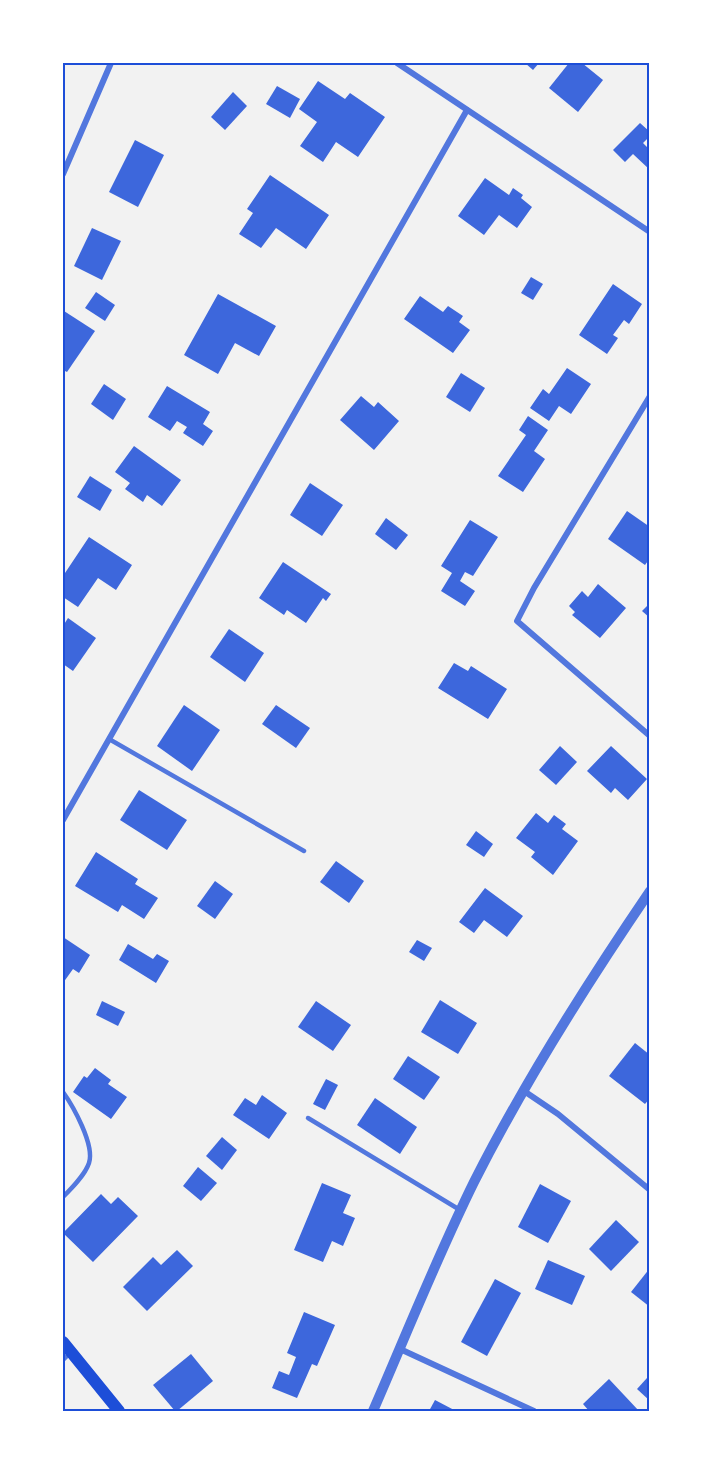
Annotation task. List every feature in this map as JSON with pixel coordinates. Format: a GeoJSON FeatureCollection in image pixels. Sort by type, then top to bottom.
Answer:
{"type":"FeatureCollection","features":[{"type":"Feature","properties":{"kind":"main road"},"geometry":{"type":"LineString","coordinates":[[66,1352],[119,1411]]}},
{"type":"Feature","properties":{"kind":"street"},"geometry":{"type":"LineString","coordinates":[[63,174],[111,63]]}},
{"type":"Feature","properties":{"kind":"street"},"geometry":{"type":"LineString","coordinates":[[397,63],[650,232]]}},
{"type":"Feature","properties":{"kind":"street"},"geometry":{"type":"LineString","coordinates":[[63,820],[467,110]]}},
{"type":"Feature","properties":{"kind":"street"},"geometry":{"type":"LineString","coordinates":[[650,396],[534,588],[517,621],[650,736]]}},
{"type":"Feature","properties":{"kind":"street"},"geometry":{"type":"LineString","coordinates":[[373,1411],[460,1210],[524,1091],[589,983],[650,891]]}},
{"type":"Feature","properties":{"kind":"street"},"geometry":{"type":"LineString","coordinates":[[524,1091],[558,1114],[650,1190]]}},
{"type":"Feature","properties":{"kind":"street"},"geometry":{"type":"LineString","coordinates":[[400,1349],[534,1411]]}},
{"type":"Feature","properties":{"kind":"lane"},"geometry":{"type":"LineString","coordinates":[[109,739],[304,851]]}},
{"type":"Feature","properties":{"kind":"lane"},"geometry":{"type":"LineString","coordinates":[[63,1092],[89,1140],[90,1162],[73,1187],[63,1197]]}},
{"type":"Feature","properties":{"kind":"lane"},"geometry":{"type":"LineString","coordinates":[[308,1118],[460,1210]]}},
{"type":"Feature","properties":{"kind":"building"},"geometry":{"type":"Polygon","coordinates":[[[525,63],[539,63],[533,70],[525,63]]]}},
{"type":"Feature","properties":{"kind":"building"},"geometry":{"type":"Polygon","coordinates":[[[569,63],[582,63],[603,80],[578,112],[549,88],[569,63]]]}},
{"type":"Feature","properties":{"kind":"building"},"geometry":{"type":"Polygon","coordinates":[[[318,81],[345,99],[350,93],[385,117],[358,157],[336,142],[323,162],[300,146],[317,122],[299,109],[318,81]]]}},
{"type":"Feature","properties":{"kind":"building"},"geometry":{"type":"Polygon","coordinates":[[[277,86],[300,99],[290,118],[266,104],[277,86]]]}},
{"type":"Feature","properties":{"kind":"building"},"geometry":{"type":"Polygon","coordinates":[[[233,92],[247,106],[225,130],[211,117],[233,92]]]}},
{"type":"Feature","properties":{"kind":"building"},"geometry":{"type":"Polygon","coordinates":[[[640,123],[650,132],[650,136],[643,143],[650,150],[650,170],[633,154],[625,162],[613,150],[640,123]]]}},
{"type":"Feature","properties":{"kind":"building"},"geometry":{"type":"Polygon","coordinates":[[[135,140],[164,155],[138,207],[109,192],[135,140]]]}},
{"type":"Feature","properties":{"kind":"building"},"geometry":{"type":"Polygon","coordinates":[[[270,175],[329,215],[306,249],[276,228],[261,248],[239,234],[253,213],[247,209],[270,175]]]}},
{"type":"Feature","properties":{"kind":"building"},"geometry":{"type":"Polygon","coordinates":[[[485,178],[509,195],[513,188],[523,195],[521,198],[532,207],[517,228],[499,215],[484,235],[458,216],[485,178]]]}},
{"type":"Feature","properties":{"kind":"building"},"geometry":{"type":"Polygon","coordinates":[[[92,228],[121,241],[102,280],[74,266],[92,228]]]}},
{"type":"Feature","properties":{"kind":"building"},"geometry":{"type":"Polygon","coordinates":[[[531,277],[543,284],[533,300],[521,293],[531,277]]]}},
{"type":"Feature","properties":{"kind":"building"},"geometry":{"type":"Polygon","coordinates":[[[613,284],[642,304],[629,324],[624,320],[613,335],[618,338],[607,354],[579,335],[613,284]]]}},
{"type":"Feature","properties":{"kind":"building"},"geometry":{"type":"Polygon","coordinates":[[[96,292],[115,305],[105,321],[85,308],[96,292]]]}},
{"type":"Feature","properties":{"kind":"building"},"geometry":{"type":"Polygon","coordinates":[[[218,294],[276,326],[259,356],[235,343],[218,374],[184,355],[218,294]]]}},
{"type":"Feature","properties":{"kind":"building"},"geometry":{"type":"Polygon","coordinates":[[[420,296],[443,312],[448,306],[463,316],[459,322],[470,330],[453,353],[404,319],[420,296]]]}},
{"type":"Feature","properties":{"kind":"building"},"geometry":{"type":"Polygon","coordinates":[[[64,311],[95,331],[67,372],[63,370],[64,311]]]}},
{"type":"Feature","properties":{"kind":"building"},"geometry":{"type":"Polygon","coordinates":[[[567,368],[591,384],[571,414],[559,406],[549,421],[530,408],[543,389],[549,394],[567,368]]]}},
{"type":"Feature","properties":{"kind":"building"},"geometry":{"type":"Polygon","coordinates":[[[461,373],[485,388],[470,412],[446,397],[461,373]]]}},
{"type":"Feature","properties":{"kind":"building"},"geometry":{"type":"Polygon","coordinates":[[[104,384],[126,399],[113,420],[91,404],[104,384]]]}},
{"type":"Feature","properties":{"kind":"building"},"geometry":{"type":"Polygon","coordinates":[[[167,386],[210,412],[203,424],[213,431],[203,446],[183,433],[187,427],[177,421],[170,431],[148,417],[167,386]]]}},
{"type":"Feature","properties":{"kind":"building"},"geometry":{"type":"Polygon","coordinates":[[[361,396],[374,407],[378,402],[399,421],[374,450],[340,420],[361,396]]]}},
{"type":"Feature","properties":{"kind":"building"},"geometry":{"type":"Polygon","coordinates":[[[528,416],[548,430],[534,451],[545,459],[523,492],[498,476],[526,435],[519,430],[528,416]]]}},
{"type":"Feature","properties":{"kind":"building"},"geometry":{"type":"Polygon","coordinates":[[[134,446],[181,480],[162,506],[147,495],[143,502],[125,489],[130,483],[115,472],[134,446]]]}},
{"type":"Feature","properties":{"kind":"building"},"geometry":{"type":"Polygon","coordinates":[[[90,476],[112,490],[100,511],[77,497],[90,476]]]}},
{"type":"Feature","properties":{"kind":"building"},"geometry":{"type":"Polygon","coordinates":[[[310,483],[343,505],[322,536],[290,515],[310,483]]]}},
{"type":"Feature","properties":{"kind":"building"},"geometry":{"type":"Polygon","coordinates":[[[627,511],[650,527],[650,558],[645,565],[608,539],[627,511]]]}},
{"type":"Feature","properties":{"kind":"building"},"geometry":{"type":"Polygon","coordinates":[[[386,518],[408,535],[396,550],[375,534],[386,518]]]}},
{"type":"Feature","properties":{"kind":"building"},"geometry":{"type":"Polygon","coordinates":[[[470,520],[498,537],[473,576],[465,572],[460,581],[475,591],[465,606],[441,591],[452,573],[441,566],[470,520]]]}},
{"type":"Feature","properties":{"kind":"building"},"geometry":{"type":"Polygon","coordinates":[[[89,537],[132,565],[116,590],[98,578],[78,607],[63,597],[63,576],[89,537]]]}},
{"type":"Feature","properties":{"kind":"building"},"geometry":{"type":"Polygon","coordinates":[[[283,562],[331,594],[326,601],[323,598],[306,623],[287,610],[284,615],[259,598],[283,562]]]}},
{"type":"Feature","properties":{"kind":"building"},"geometry":{"type":"Polygon","coordinates":[[[598,584],[626,608],[600,638],[572,615],[575,612],[569,606],[582,591],[588,597],[598,584]]]}},
{"type":"Feature","properties":{"kind":"building"},"geometry":{"type":"Polygon","coordinates":[[[650,603],[650,618],[642,611],[650,603]]]}},
{"type":"Feature","properties":{"kind":"building"},"geometry":{"type":"Polygon","coordinates":[[[68,618],[96,638],[73,671],[63,664],[63,626],[68,618]]]}},
{"type":"Feature","properties":{"kind":"building"},"geometry":{"type":"Polygon","coordinates":[[[229,629],[264,653],[245,682],[210,657],[229,629]]]}},
{"type":"Feature","properties":{"kind":"building"},"geometry":{"type":"Polygon","coordinates":[[[454,663],[468,671],[471,666],[507,689],[488,719],[438,688],[454,663]]]}},
{"type":"Feature","properties":{"kind":"building"},"geometry":{"type":"Polygon","coordinates":[[[184,705],[220,730],[192,771],[157,746],[184,705]]]}},
{"type":"Feature","properties":{"kind":"building"},"geometry":{"type":"Polygon","coordinates":[[[276,705],[310,728],[296,748],[262,724],[276,705]]]}},
{"type":"Feature","properties":{"kind":"building"},"geometry":{"type":"Polygon","coordinates":[[[560,746],[577,762],[556,785],[539,770],[560,746]]]}},
{"type":"Feature","properties":{"kind":"building"},"geometry":{"type":"Polygon","coordinates":[[[611,746],[647,779],[628,800],[615,788],[611,793],[587,771],[611,746]]]}},
{"type":"Feature","properties":{"kind":"building"},"geometry":{"type":"Polygon","coordinates":[[[139,790],[187,820],[167,850],[120,820],[139,790]]]}},
{"type":"Feature","properties":{"kind":"building"},"geometry":{"type":"Polygon","coordinates":[[[536,813],[548,823],[554,815],[566,824],[562,829],[578,841],[553,875],[531,857],[535,852],[516,838],[536,813]]]}},
{"type":"Feature","properties":{"kind":"building"},"geometry":{"type":"Polygon","coordinates":[[[476,831],[493,844],[484,857],[466,845],[476,831]]]}},
{"type":"Feature","properties":{"kind":"building"},"geometry":{"type":"Polygon","coordinates":[[[96,852],[138,879],[135,884],[158,898],[144,919],[122,905],[118,912],[75,886],[96,852]]]}},
{"type":"Feature","properties":{"kind":"building"},"geometry":{"type":"Polygon","coordinates":[[[336,861],[364,881],[349,903],[320,882],[336,861]]]}},
{"type":"Feature","properties":{"kind":"building"},"geometry":{"type":"Polygon","coordinates":[[[215,881],[233,894],[215,919],[197,906],[215,881]]]}},
{"type":"Feature","properties":{"kind":"building"},"geometry":{"type":"Polygon","coordinates":[[[485,888],[523,916],[507,937],[484,920],[474,933],[459,922],[485,888]]]}},
{"type":"Feature","properties":{"kind":"building"},"geometry":{"type":"Polygon","coordinates":[[[63,937],[90,955],[79,973],[73,969],[63,983],[63,937]]]}},
{"type":"Feature","properties":{"kind":"building"},"geometry":{"type":"Polygon","coordinates":[[[417,940],[432,948],[424,961],[409,952],[417,940]]]}},
{"type":"Feature","properties":{"kind":"building"},"geometry":{"type":"Polygon","coordinates":[[[128,944],[153,959],[157,954],[169,961],[156,983],[119,960],[128,944]]]}},
{"type":"Feature","properties":{"kind":"building"},"geometry":{"type":"Polygon","coordinates":[[[440,1000],[477,1023],[458,1054],[421,1032],[440,1000]]]}},
{"type":"Feature","properties":{"kind":"building"},"geometry":{"type":"Polygon","coordinates":[[[102,1001],[125,1012],[118,1026],[96,1015],[102,1001]]]}},
{"type":"Feature","properties":{"kind":"building"},"geometry":{"type":"Polygon","coordinates":[[[316,1001],[351,1025],[333,1051],[298,1027],[316,1001]]]}},
{"type":"Feature","properties":{"kind":"building"},"geometry":{"type":"Polygon","coordinates":[[[635,1043],[650,1055],[650,1098],[645,1104],[609,1076],[635,1043]]]}},
{"type":"Feature","properties":{"kind":"building"},"geometry":{"type":"Polygon","coordinates":[[[408,1056],[440,1077],[424,1100],[393,1079],[408,1056]]]}},
{"type":"Feature","properties":{"kind":"building"},"geometry":{"type":"Polygon","coordinates":[[[95,1068],[111,1080],[108,1084],[127,1097],[111,1119],[73,1092],[84,1076],[87,1078],[95,1068]]]}},
{"type":"Feature","properties":{"kind":"building"},"geometry":{"type":"Polygon","coordinates":[[[326,1079],[338,1085],[325,1110],[313,1104],[326,1079]]]}},
{"type":"Feature","properties":{"kind":"building"},"geometry":{"type":"Polygon","coordinates":[[[262,1095],[287,1113],[269,1139],[233,1115],[245,1098],[256,1105],[262,1095]]]}},
{"type":"Feature","properties":{"kind":"building"},"geometry":{"type":"Polygon","coordinates":[[[375,1098],[417,1127],[400,1154],[357,1125],[375,1098]]]}},
{"type":"Feature","properties":{"kind":"building"},"geometry":{"type":"Polygon","coordinates":[[[222,1137],[237,1150],[222,1170],[206,1156],[222,1137]]]}},
{"type":"Feature","properties":{"kind":"building"},"geometry":{"type":"Polygon","coordinates":[[[198,1167],[217,1183],[201,1201],[183,1186],[198,1167]]]}},
{"type":"Feature","properties":{"kind":"building"},"geometry":{"type":"Polygon","coordinates":[[[322,1183],[351,1195],[343,1213],[355,1218],[343,1246],[332,1241],[323,1262],[294,1250],[322,1183]]]}},
{"type":"Feature","properties":{"kind":"building"},"geometry":{"type":"Polygon","coordinates":[[[540,1184],[571,1201],[548,1243],[518,1227],[540,1184]]]}},
{"type":"Feature","properties":{"kind":"building"},"geometry":{"type":"Polygon","coordinates":[[[101,1194],[111,1204],[118,1197],[138,1216],[93,1262],[63,1233],[101,1194]]]}},
{"type":"Feature","properties":{"kind":"building"},"geometry":{"type":"Polygon","coordinates":[[[616,1220],[639,1242],[611,1271],[589,1249],[616,1220]]]}},
{"type":"Feature","properties":{"kind":"building"},"geometry":{"type":"Polygon","coordinates":[[[177,1250],[193,1266],[147,1311],[123,1287],[153,1257],[161,1265],[177,1250]]]}},
{"type":"Feature","properties":{"kind":"building"},"geometry":{"type":"Polygon","coordinates":[[[548,1260],[585,1276],[572,1305],[535,1289],[548,1260]]]}},
{"type":"Feature","properties":{"kind":"building"},"geometry":{"type":"Polygon","coordinates":[[[650,1268],[650,1307],[631,1292],[650,1268]]]}},
{"type":"Feature","properties":{"kind":"building"},"geometry":{"type":"Polygon","coordinates":[[[495,1279],[521,1293],[487,1356],[461,1342],[495,1279]]]}},
{"type":"Feature","properties":{"kind":"building"},"geometry":{"type":"Polygon","coordinates":[[[304,1312],[335,1325],[317,1366],[312,1364],[297,1398],[272,1388],[279,1371],[289,1375],[296,1357],[287,1353],[304,1312]]]}},
{"type":"Feature","properties":{"kind":"building"},"geometry":{"type":"Polygon","coordinates":[[[191,1354],[213,1381],[175,1411],[153,1385],[191,1354]]]}},
{"type":"Feature","properties":{"kind":"building"},"geometry":{"type":"Polygon","coordinates":[[[647,1378],[650,1381],[650,1401],[637,1389],[647,1378]]]}},
{"type":"Feature","properties":{"kind":"building"},"geometry":{"type":"Polygon","coordinates":[[[609,1379],[639,1411],[589,1411],[583,1404],[609,1379]]]}},
{"type":"Feature","properties":{"kind":"building"},"geometry":{"type":"Polygon","coordinates":[[[435,1400],[456,1411],[429,1411],[435,1400]]]}}]}
